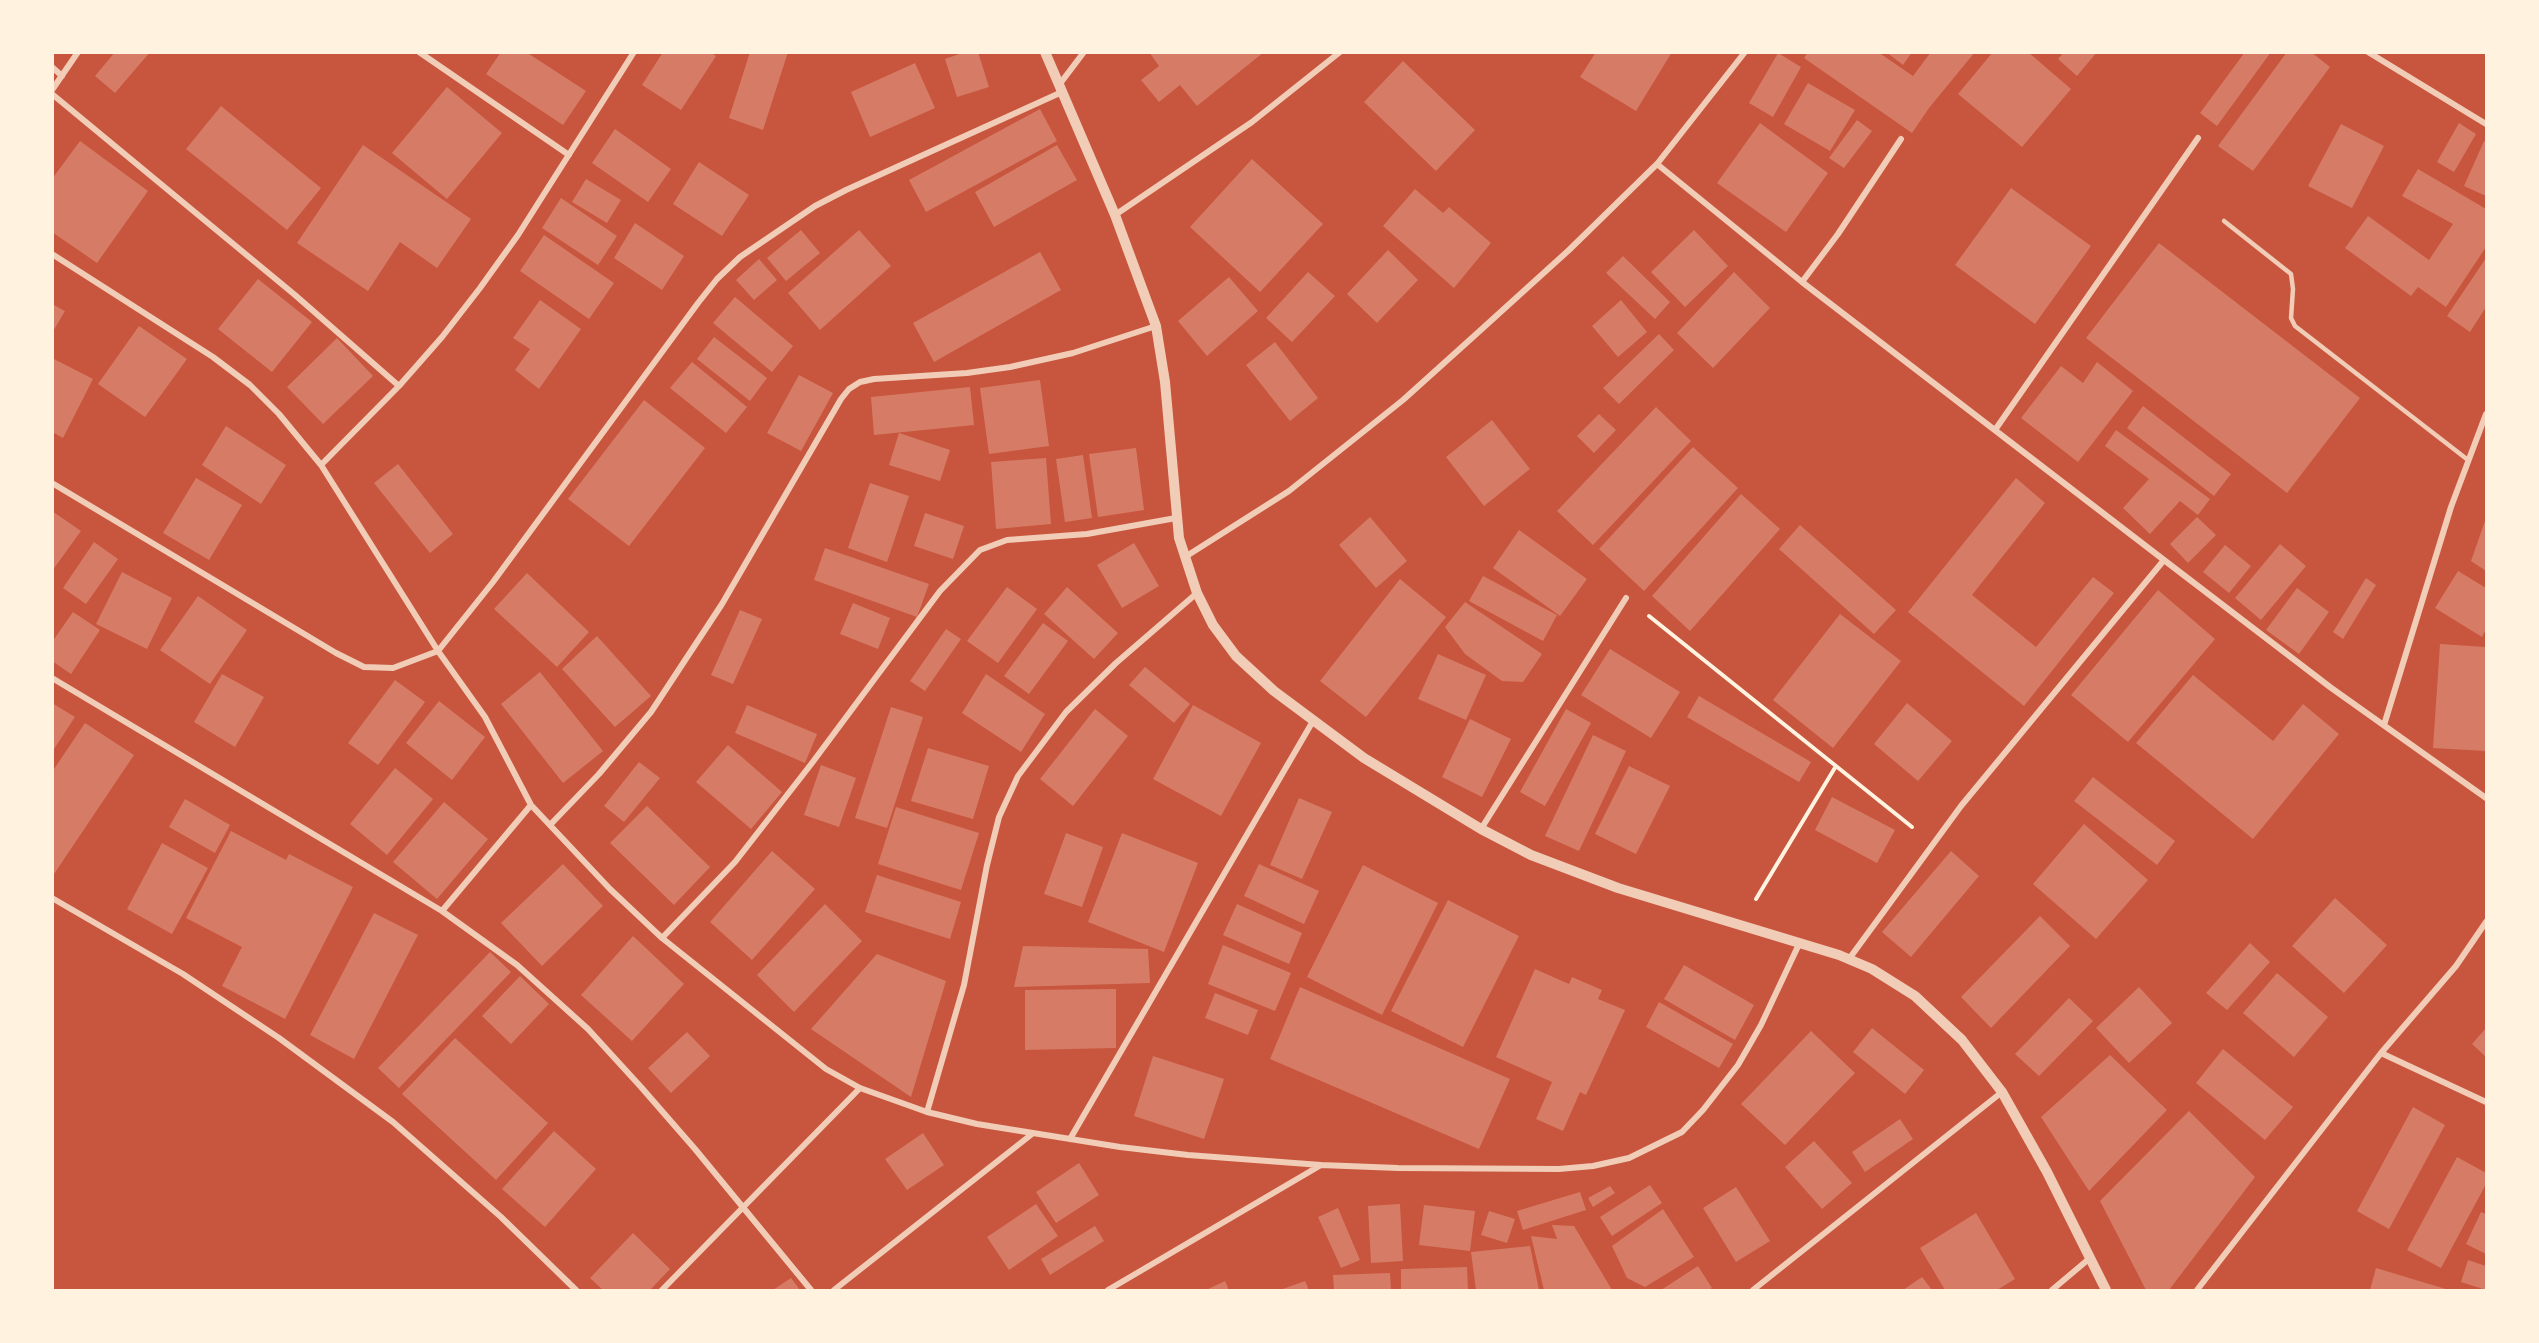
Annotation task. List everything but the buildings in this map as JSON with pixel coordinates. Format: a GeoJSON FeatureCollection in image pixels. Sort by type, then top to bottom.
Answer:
{"type":"FeatureCollection","features":[{"type":"Feature","properties":{"kind":"street"},"geometry":{"type":"LineString","coordinates":[[78,52],[52,92],[295,295],[399,386]]}},
{"type":"Feature","properties":{"kind":"street"},"geometry":{"type":"LineString","coordinates":[[419,52],[569,155]]}},
{"type":"Feature","properties":{"kind":"street"},"geometry":{"type":"LineString","coordinates":[[321,465],[399,386],[442,337],[480,288],[518,235],[634,52]]}},
{"type":"Feature","properties":{"kind":"street"},"geometry":{"type":"LineString","coordinates":[[1045,52],[1115,215],[1156,326],[1165,382],[1176,518],[1184,557],[1197,593],[1213,625],[1236,656],[1274,691],[1364,758],[1481,829],[1531,855],[1618,888],[1850,959],[1872,969],[1916,996],[1962,1040],[2002,1092],[2047,1172],[2106,1290]]}},
{"type":"Feature","properties":{"kind":"street"},"geometry":{"type":"LineString","coordinates":[[52,483],[364,667],[393,668],[438,651],[493,582],[698,303],[717,279],[740,257],[815,206],[1060,89],[1084,52]]}},
{"type":"Feature","properties":{"kind":"street"},"geometry":{"type":"LineString","coordinates":[[1115,215],[1252,122],[1340,52]]}},
{"type":"Feature","properties":{"kind":"street"},"geometry":{"type":"LineString","coordinates":[[1184,557],[1289,491],[1403,400],[1569,250],[1657,164],[1745,52]]}},
{"type":"Feature","properties":{"kind":"street"},"geometry":{"type":"LineString","coordinates":[[2368,52],[2487,124]]}},
{"type":"Feature","properties":{"kind":"street"},"geometry":{"type":"LineString","coordinates":[[52,67],[62,76]]}},
{"type":"Feature","properties":{"kind":"street"},"geometry":{"type":"LineString","coordinates":[[1995,430],[2198,138]]}},
{"type":"Feature","properties":{"kind":"street"},"geometry":{"type":"LineString","coordinates":[[1802,282],[1838,234],[1901,139]]}},
{"type":"Feature","properties":{"kind":"street"},"geometry":{"type":"LineString","coordinates":[[1657,164],[1802,282],[2330,687],[2487,798]]}},
{"type":"Feature","properties":{"kind":"street"},"geometry":{"type":"LineString","coordinates":[[52,254],[213,357],[250,385],[279,414],[321,465],[438,651],[485,717],[531,805],[610,889],[662,938],[826,1069],[860,1088],[927,1112],[1032,1134],[1188,1155],[1322,1165],[1539,1170],[1593,1166],[1629,1158],[1682,1132],[1703,1110],[1738,1065],[1761,1025],[1800,942]]}},
{"type":"Feature","properties":{"kind":"street"},"geometry":{"type":"LineString","coordinates":[[550,825],[598,774],[651,712],[722,604],[841,399],[849,389],[860,382],[874,379],[968,373],[1010,366],[1073,353],[1156,326]]}},
{"type":"Feature","properties":{"kind":"street"},"geometry":{"type":"LineString","coordinates":[[2384,725],[2447,519],[2487,414]]}},
{"type":"Feature","properties":{"kind":"street"},"geometry":{"type":"LineString","coordinates":[[662,938],[735,861],[812,763],[940,591],[980,550],[1007,540],[1087,534],[1176,518]]}},
{"type":"Feature","properties":{"kind":"street"},"geometry":{"type":"LineString","coordinates":[[1850,959],[1961,806],[2164,560]]}},
{"type":"Feature","properties":{"kind":"street"},"geometry":{"type":"LineString","coordinates":[[927,1112],[964,985],[999,817],[1017,776],[1075,704],[1132,648],[1197,593]]}},
{"type":"Feature","properties":{"kind":"street"},"geometry":{"type":"LineString","coordinates":[[1481,829],[1626,598]]}},
{"type":"Feature","properties":{"kind":"street"},"geometry":{"type":"LineString","coordinates":[[52,678],[442,911],[517,965],[588,1029],[695,1149],[811,1290]]}},
{"type":"Feature","properties":{"kind":"street"},"geometry":{"type":"LineString","coordinates":[[1070,1140],[1313,721]]}},
{"type":"Feature","properties":{"kind":"street"},"geometry":{"type":"LineString","coordinates":[[442,911],[531,805]]}},
{"type":"Feature","properties":{"kind":"street"},"geometry":{"type":"LineString","coordinates":[[52,898],[193,980],[279,1038],[393,1122],[501,1217],[576,1290]]}},
{"type":"Feature","properties":{"kind":"street"},"geometry":{"type":"LineString","coordinates":[[2197,1290],[2381,1053],[2456,966],[2487,921]]}},
{"type":"Feature","properties":{"kind":"street"},"geometry":{"type":"LineString","coordinates":[[2381,1053],[2487,1102]]}},
{"type":"Feature","properties":{"kind":"street"},"geometry":{"type":"LineString","coordinates":[[662,1290],[860,1088]]}},
{"type":"Feature","properties":{"kind":"street"},"geometry":{"type":"LineString","coordinates":[[1753,1290],[2002,1092]]}},
{"type":"Feature","properties":{"kind":"street"},"geometry":{"type":"LineString","coordinates":[[834,1290],[1032,1134]]}},
{"type":"Feature","properties":{"kind":"street"},"geometry":{"type":"LineString","coordinates":[[1108,1290],[1322,1165]]}},
{"type":"Feature","properties":{"kind":"street"},"geometry":{"type":"LineString","coordinates":[[2052,1290],[2090,1258]]}},
{"type":"Feature","properties":{"kind":"lane"},"geometry":{"type":"LineString","coordinates":[[2224,221],[2291,274],[2293,289],[2291,318],[2295,326],[2468,460]]}},
{"type":"Feature","properties":{"kind":"path"},"geometry":{"type":"LineString","coordinates":[[1626,598],[1918,831]]}},
{"type":"Feature","properties":{"kind":"path"},"geometry":{"type":"LineString","coordinates":[[1738,924],[1757,898],[1836,766]]}}]}
